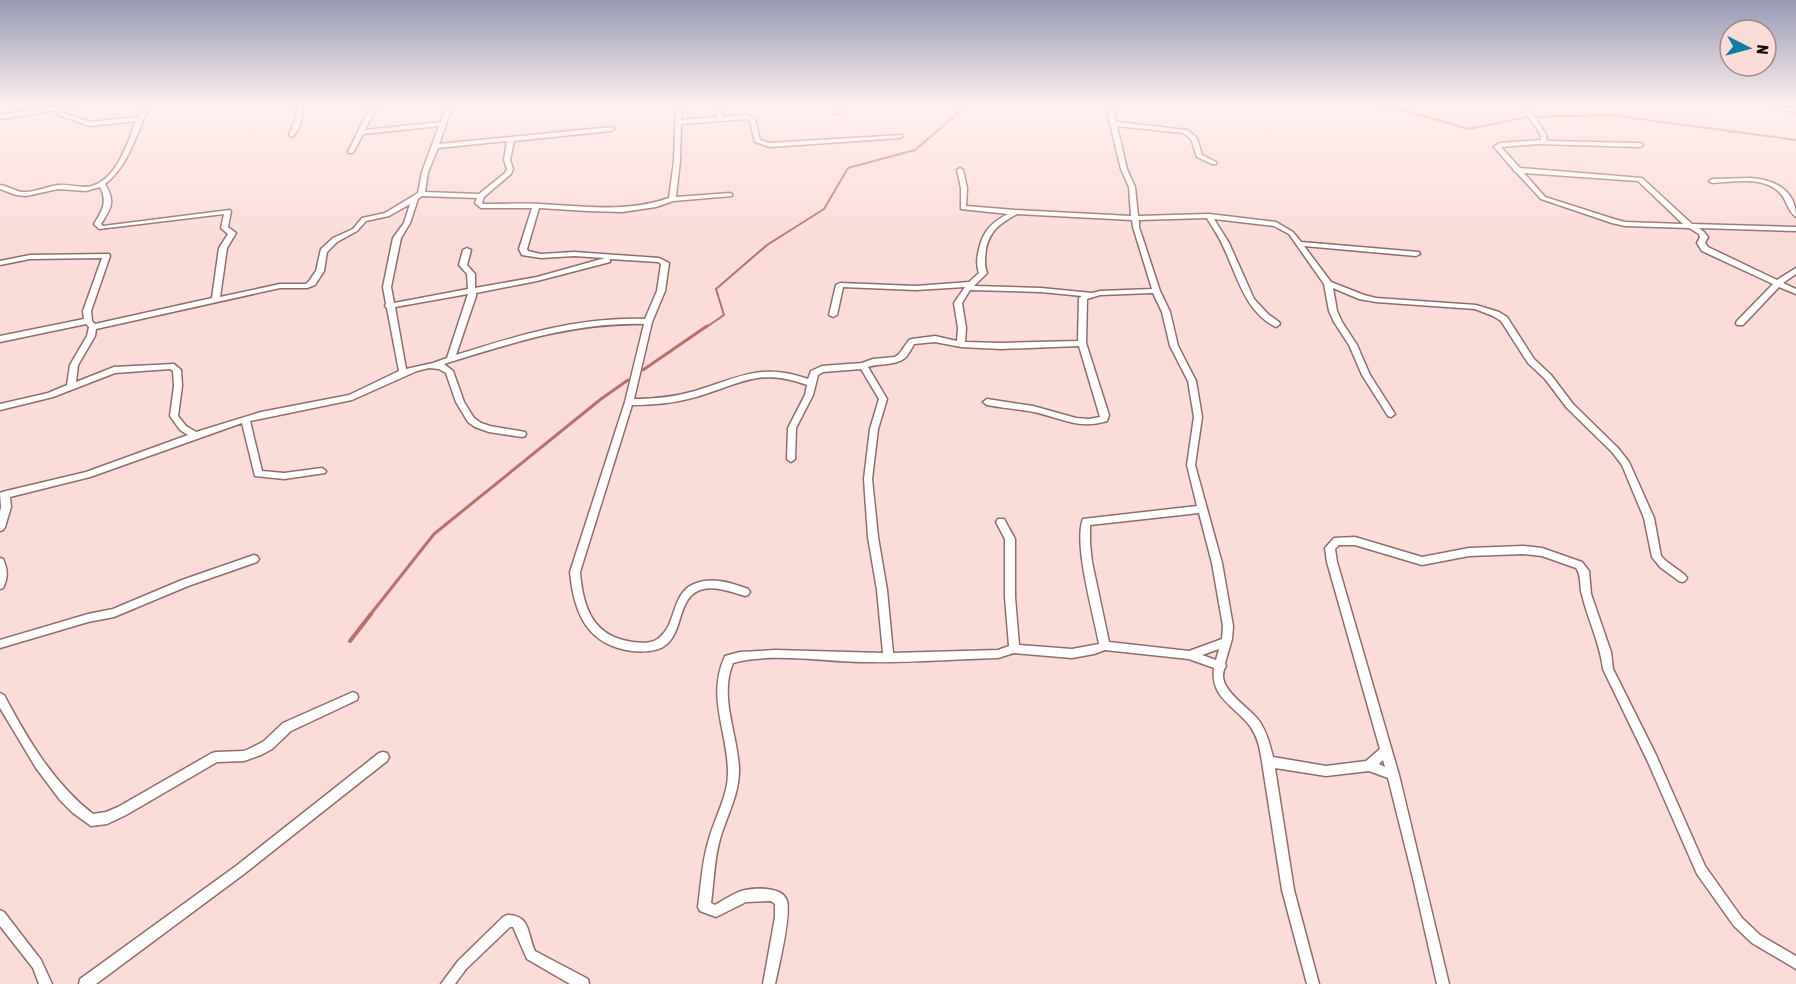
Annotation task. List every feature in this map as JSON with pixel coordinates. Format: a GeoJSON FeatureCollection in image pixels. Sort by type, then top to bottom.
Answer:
{"type":"FeatureCollection","features":[{"type":"Feature","properties":{"kind":"street"},"geometry":{"type":"LineString","coordinates":[[0,187],[9,187],[23,194],[54,187],[89,189],[102,184],[119,166],[126,149]]}},
{"type":"Feature","properties":{"kind":"street"},"geometry":{"type":"LineString","coordinates":[[403,373],[387,287],[397,238],[407,223],[418,197],[434,149]]}},
{"type":"Feature","properties":{"kind":"street"},"geometry":{"type":"LineString","coordinates":[[509,149],[508,174],[481,196],[478,203],[481,206],[632,209],[650,207],[672,200],[730,195]]}},
{"type":"Feature","properties":{"kind":"street"},"geometry":{"type":"LineString","coordinates":[[672,200],[677,149]]}},
{"type":"Feature","properties":{"kind":"street"},"geometry":{"type":"LineString","coordinates":[[1119,149],[1132,187],[1133,218],[1156,291],[1166,312],[1174,346],[1192,381],[1198,417],[1191,465],[1219,574],[1228,626],[1218,676],[1221,686],[1232,702],[1254,722],[1264,740],[1288,890],[1313,984]]}},
{"type":"Feature","properties":{"kind":"street"},"geometry":{"type":"LineString","coordinates":[[1197,149],[1199,156],[1214,163]]}},
{"type":"Feature","properties":{"kind":"street"},"geometry":{"type":"LineString","coordinates":[[1498,149],[1543,198],[1612,221],[1625,224],[1687,224],[1796,229]]}},
{"type":"Feature","properties":{"kind":"street"},"geometry":{"type":"LineString","coordinates":[[960,170],[964,188],[963,208],[1133,218],[1209,216],[1276,224],[1287,229],[1300,244],[1316,271],[1328,284],[1376,300],[1476,307],[1496,314],[1504,319],[1522,351],[1548,377],[1570,406],[1616,450],[1626,464],[1649,518],[1657,557],[1682,578]]}},
{"type":"Feature","properties":{"kind":"street"},"geometry":{"type":"LineString","coordinates":[[1516,170],[1640,179],[1687,224],[1702,233],[1704,237],[1701,243],[1705,249],[1796,292]]}},
{"type":"Feature","properties":{"kind":"street"},"geometry":{"type":"LineString","coordinates":[[1712,181],[1755,180],[1775,185],[1784,193],[1796,215]]}},
{"type":"Feature","properties":{"kind":"street"},"geometry":{"type":"LineString","coordinates":[[102,184],[110,200],[97,224],[101,228],[212,211],[228,211],[224,228],[232,233],[223,248],[216,300]]}},
{"type":"Feature","properties":{"kind":"street"},"geometry":{"type":"LineString","coordinates":[[0,339],[216,300],[283,285],[310,285],[320,271],[322,254],[335,240],[355,230],[364,219],[387,215],[418,197],[481,196]]}},
{"type":"Feature","properties":{"kind":"street"},"geometry":{"type":"LineString","coordinates":[[536,206],[523,249],[525,253],[541,256],[574,254],[659,260],[665,263],[661,291],[648,322],[629,402],[575,572],[576,596],[590,626],[607,640],[624,647],[647,648],[662,642],[672,630],[680,604],[693,588],[710,585],[745,592]]}},
{"type":"Feature","properties":{"kind":"street"},"geometry":{"type":"LineString","coordinates":[[961,344],[962,328],[958,303],[983,273],[980,264],[985,237],[1000,221],[1016,212]]}},
{"type":"Feature","properties":{"kind":"street"},"geometry":{"type":"LineString","coordinates":[[1209,216],[1230,253],[1246,294],[1259,312],[1276,324]]}},
{"type":"Feature","properties":{"kind":"street"},"geometry":{"type":"LineString","coordinates":[[1300,244],[1348,247],[1378,253],[1416,254]]}},
{"type":"Feature","properties":{"kind":"street"},"geometry":{"type":"LineString","coordinates":[[450,360],[473,292],[471,273],[463,265],[466,250]]}},
{"type":"Feature","properties":{"kind":"street"},"geometry":{"type":"LineString","coordinates":[[0,263],[30,257],[106,256],[87,311],[91,336],[74,365],[70,387]]}},
{"type":"Feature","properties":{"kind":"street"},"geometry":{"type":"LineString","coordinates":[[389,306],[537,279],[611,258]]}},
{"type":"Feature","properties":{"kind":"street"},"geometry":{"type":"LineString","coordinates":[[1740,323],[1777,284],[1796,270]]}},
{"type":"Feature","properties":{"kind":"street"},"geometry":{"type":"LineString","coordinates":[[1328,284],[1333,311],[1338,322],[1353,345],[1366,375],[1391,414]]}},
{"type":"Feature","properties":{"kind":"street"},"geometry":{"type":"LineString","coordinates":[[833,315],[840,285],[916,288],[970,286],[1089,294],[1156,291]]}},
{"type":"Feature","properties":{"kind":"street"},"geometry":{"type":"LineString","coordinates":[[987,402],[1048,413],[1077,422],[1101,420],[1106,415],[1082,343],[1083,298],[1089,294]]}},
{"type":"Feature","properties":{"kind":"street"},"geometry":{"type":"LineString","coordinates":[[0,527],[6,507],[3,495],[87,475],[246,420],[351,397],[403,373],[547,331],[582,323],[648,322]]}},
{"type":"Feature","properties":{"kind":"street"},"geometry":{"type":"LineString","coordinates":[[791,459],[792,428],[809,395],[814,373],[822,369],[863,366],[900,358],[910,344],[918,340],[935,339],[961,344],[1019,346],[1082,343]]}},
{"type":"Feature","properties":{"kind":"street"},"geometry":{"type":"LineString","coordinates":[[436,364],[449,370],[466,415],[472,423],[490,432],[522,434]]}},
{"type":"Feature","properties":{"kind":"street"},"geometry":{"type":"LineString","coordinates":[[863,366],[883,399],[874,429],[868,479],[888,657]]}},
{"type":"Feature","properties":{"kind":"street"},"geometry":{"type":"LineString","coordinates":[[0,407],[50,395],[126,368],[175,367],[178,386],[174,416],[183,428],[195,436]]}},
{"type":"Feature","properties":{"kind":"street"},"geometry":{"type":"LineString","coordinates":[[629,402],[682,398],[729,380],[760,374],[798,377],[810,383]]}},
{"type":"Feature","properties":{"kind":"street"},"geometry":{"type":"LineString","coordinates":[[246,420],[258,474],[285,476],[322,471]]}},
{"type":"Feature","properties":{"kind":"street"},"geometry":{"type":"LineString","coordinates":[[1105,646],[1084,546],[1082,528],[1086,522],[1202,509]]}},
{"type":"Feature","properties":{"kind":"street"},"geometry":{"type":"LineString","coordinates":[[1001,522],[1010,539],[1010,597],[1014,649]]}},
{"type":"Feature","properties":{"kind":"street"},"geometry":{"type":"LineString","coordinates":[[1443,984],[1421,884],[1393,775],[1332,562],[1330,548],[1337,542],[1355,541],[1413,560],[1428,562],[1446,555],[1523,550],[1542,552],[1574,562],[1584,572],[1586,594],[1612,677],[1652,759],[1701,870],[1738,922],[1756,939],[1796,963]]}},
{"type":"Feature","properties":{"kind":"street"},"geometry":{"type":"LineString","coordinates":[[0,644],[88,618],[114,613],[185,583],[254,559]]}},
{"type":"Feature","properties":{"kind":"street"},"geometry":{"type":"LineString","coordinates":[[0,562],[3,577],[0,585]]}},
{"type":"Feature","properties":{"kind":"street"},"geometry":{"type":"LineString","coordinates":[[1189,655],[1226,642]]}},
{"type":"Feature","properties":{"kind":"street"},"geometry":{"type":"LineString","coordinates":[[769,984],[781,917],[781,902],[773,895],[745,896],[716,911],[704,907],[712,846],[730,799],[734,764],[726,729],[722,693],[727,663],[735,657],[998,654],[1014,649],[1060,654],[1094,651],[1105,646],[1189,655],[1221,666]]}},
{"type":"Feature","properties":{"kind":"street"},"geometry":{"type":"LineString","coordinates":[[0,698],[19,735],[66,799],[79,812],[92,820],[107,818],[122,811],[216,757],[244,756],[257,751],[268,745],[287,727],[352,698]]}},
{"type":"Feature","properties":{"kind":"street"},"geometry":{"type":"LineString","coordinates":[[1369,766],[1386,750]]}},
{"type":"Feature","properties":{"kind":"street"},"geometry":{"type":"LineString","coordinates":[[86,984],[240,870],[383,757]]}},
{"type":"Feature","properties":{"kind":"street"},"geometry":{"type":"LineString","coordinates":[[1268,762],[1326,771],[1369,766],[1393,775]]}},
{"type":"Feature","properties":{"kind":"street"},"geometry":{"type":"LineString","coordinates":[[0,916],[37,964],[46,984]]}},
{"type":"Feature","properties":{"kind":"street"},"geometry":{"type":"LineString","coordinates":[[447,984],[462,965],[507,921],[516,921],[522,928],[526,947],[531,955],[582,984]]}},
{"type":"Feature","properties":{"kind":"waterway"},"geometry":{"type":"LineString","coordinates":[[705,328],[724,315],[716,289],[767,245],[824,209],[848,168],[916,149]]}},
{"type":"Feature","properties":{"kind":"waterway"},"geometry":{"type":"LineString","coordinates":[[643,370],[707,326]]}},
{"type":"Feature","properties":{"kind":"waterway"},"geometry":{"type":"LineString","coordinates":[[370,615],[434,534],[601,399],[628,380]]}},
{"type":"Feature","properties":{"kind":"waterway"},"geometry":{"type":"LineString","coordinates":[[350,641],[371,614]]}}]}
